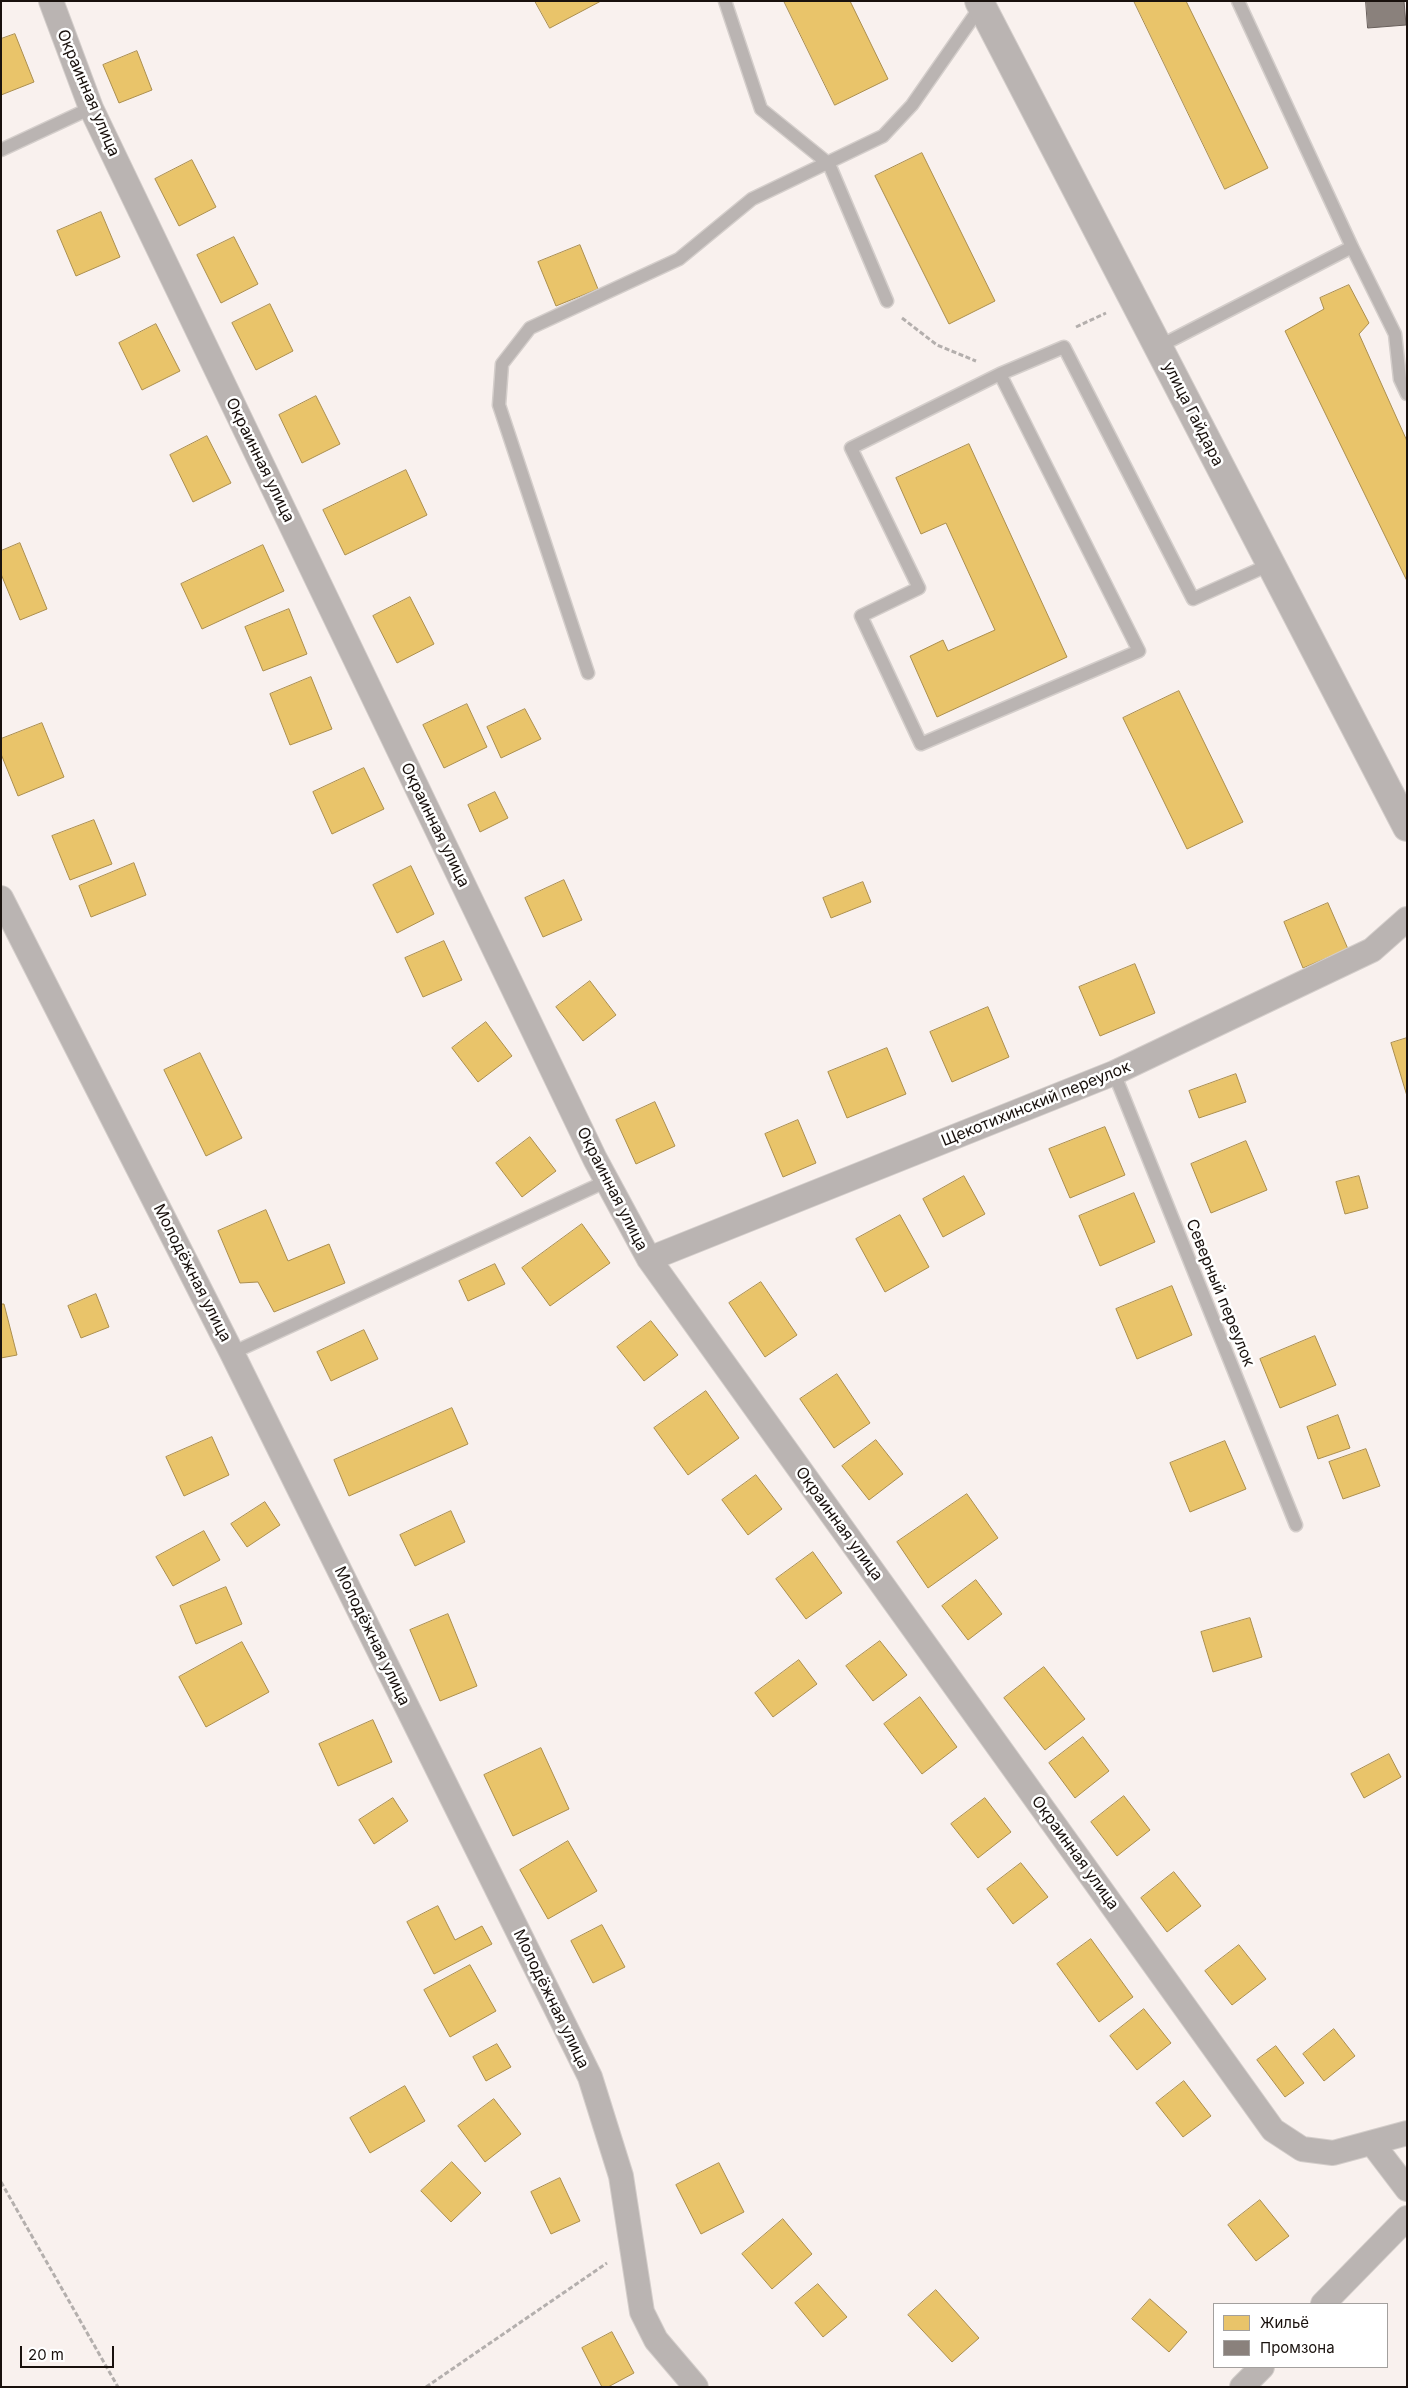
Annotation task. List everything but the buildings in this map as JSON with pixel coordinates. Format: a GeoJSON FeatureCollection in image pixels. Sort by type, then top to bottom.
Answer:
{"type":"FeatureCollection","features":[{"type":"Feature","properties":{"kind":"street","name":"Окраинная улица"},"geometry":{"type":"LineString","coordinates":[[51,1],[91,108],[607,1181],[649,1259],[1273,2130],[1302,2148],[1333,2153],[1407,2134]]}},
{"type":"Feature","properties":{"kind":"street","name":"улица Гайдара"},"geometry":{"type":"LineString","coordinates":[[980,3],[1407,827]]}},
{"type":"Feature","properties":{"kind":"street","name":"Молодёжная улица"},"geometry":{"type":"LineString","coordinates":[[1,898],[232,1353],[590,2077],[621,2176],[642,2312],[656,2340],[696,2387]]}},
{"type":"Feature","properties":{"kind":"street","name":"Щекотихинский переулок"},"geometry":{"type":"LineString","coordinates":[[649,1259],[1114,1073],[1372,950],[1407,919]]}},
{"type":"Feature","properties":{"kind":"street"},"geometry":{"type":"LineString","coordinates":[[1372,2143],[1407,2189]]}},
{"type":"Feature","properties":{"kind":"street"},"geometry":{"type":"LineString","coordinates":[[1324,2303],[1407,2218]]}},
{"type":"Feature","properties":{"kind":"street"},"geometry":{"type":"LineString","coordinates":[[1242,2387],[1261,2368]]}},
{"type":"Feature","properties":{"kind":"lane"},"geometry":{"type":"LineString","coordinates":[[725,1],[761,109],[829,164],[887,301]]}},
{"type":"Feature","properties":{"kind":"lane"},"geometry":{"type":"LineString","coordinates":[[1238,1],[1394,334],[1400,379],[1407,394]]}},
{"type":"Feature","properties":{"kind":"lane"},"geometry":{"type":"LineString","coordinates":[[588,673],[499,405],[502,364],[530,328],[679,258],[752,199],[829,164],[884,136],[912,105],[980,3]]}},
{"type":"Feature","properties":{"kind":"lane"},"geometry":{"type":"LineString","coordinates":[[1,150],[91,108]]}},
{"type":"Feature","properties":{"kind":"lane"},"geometry":{"type":"LineString","coordinates":[[1158,347],[1352,247]]}},
{"type":"Feature","properties":{"kind":"lane"},"geometry":{"type":"LineString","coordinates":[[1000,374],[1138,651],[921,744],[861,616],[919,588],[851,448],[1000,374],[1064,347],[1193,598],[1271,564]]}},
{"type":"Feature","properties":{"kind":"lane","name":"Северный переулок"},"geometry":{"type":"LineString","coordinates":[[1114,1073],[1296,1526]]}},
{"type":"Feature","properties":{"kind":"lane"},"geometry":{"type":"LineString","coordinates":[[232,1353],[607,1181]]}},
{"type":"Feature","properties":{"kind":"path"},"geometry":{"type":"LineString","coordinates":[[887,301],[910,325],[937,345],[976,360],[984,361]]}},
{"type":"Feature","properties":{"kind":"path"},"geometry":{"type":"LineString","coordinates":[[1,2182],[118,2387]]}},
{"type":"Feature","properties":{"kind":"path"},"geometry":{"type":"LineString","coordinates":[[426,2387],[631,2246]]}}]}
